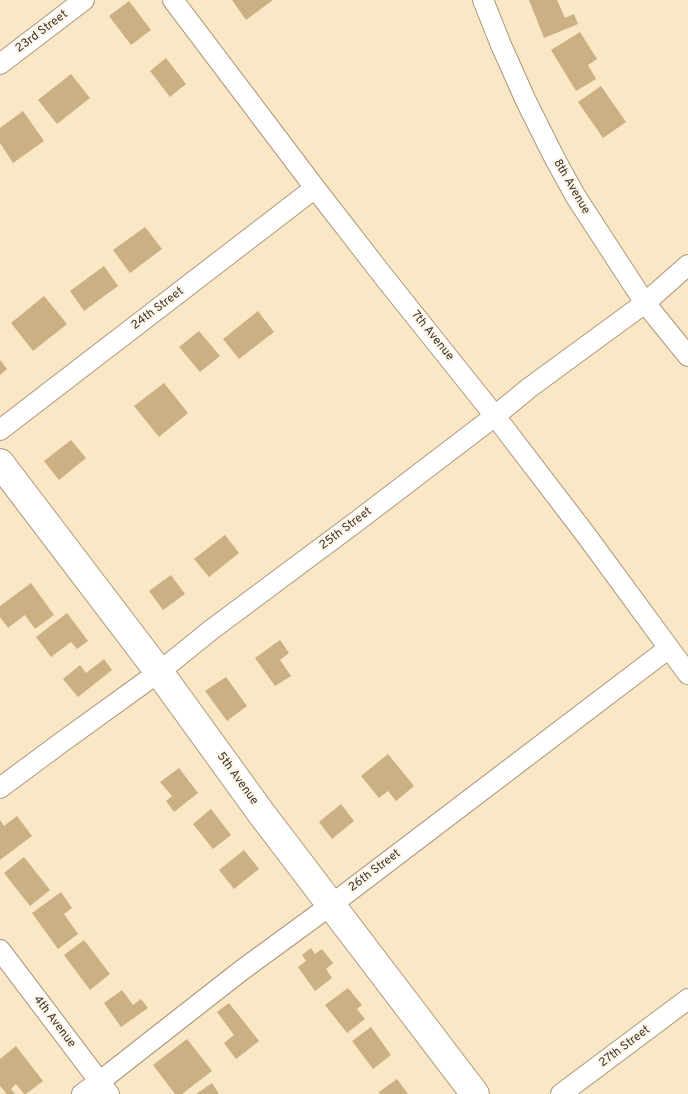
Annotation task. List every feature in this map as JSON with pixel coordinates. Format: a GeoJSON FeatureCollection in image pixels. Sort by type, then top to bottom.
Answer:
{"type":"FeatureCollection","features":[{"type":"Feature","properties":{"kind":"street","name":"23rd Street"},"geometry":{"type":"LineString","coordinates":[[0,64],[84,0]]}},
{"type":"Feature","properties":{"kind":"street","name":"7th Avenue"},"geometry":{"type":"LineString","coordinates":[[173,0],[315,188],[495,416],[586,535],[688,674]]}},
{"type":"Feature","properties":{"kind":"street","name":"8th Avenue"},"geometry":{"type":"LineString","coordinates":[[483,0],[526,101],[576,197],[645,303],[688,356]]}},
{"type":"Feature","properties":{"kind":"street","name":"24th Street"},"geometry":{"type":"LineString","coordinates":[[0,430],[315,188]]}},
{"type":"Feature","properties":{"kind":"street","name":"25th Street"},"geometry":{"type":"LineString","coordinates":[[0,788],[159,672],[211,630],[348,528],[529,388],[645,303],[688,265]]}},
{"type":"Feature","properties":{"kind":"street","name":"5th Avenue"},"geometry":{"type":"LineString","coordinates":[[0,463],[159,672],[261,813],[475,1094]]}},
{"type":"Feature","properties":{"kind":"street","name":"26th Street"},"geometry":{"type":"LineString","coordinates":[[82,1094],[104,1088],[242,970],[331,905],[669,648]]}},
{"type":"Feature","properties":{"kind":"street","name":"4th Avenue"},"geometry":{"type":"LineString","coordinates":[[0,950],[104,1088]]}},
{"type":"Feature","properties":{"kind":"street","name":"27th Street"},"geometry":{"type":"LineString","coordinates":[[561,1094],[688,999]]}},
{"type":"Feature","properties":{"kind":"building"},"geometry":{"type":"Polygon","coordinates":[[[232,0],[273,0],[246,20],[232,0]]]}},
{"type":"Feature","properties":{"kind":"building"},"geometry":{"type":"Polygon","coordinates":[[[529,0],[557,0],[565,18],[574,14],[578,24],[544,38],[529,0]]]}},
{"type":"Feature","properties":{"kind":"building"},"geometry":{"type":"Polygon","coordinates":[[[129,1],[151,30],[131,45],[109,16],[129,1]]]}},
{"type":"Feature","properties":{"kind":"building"},"geometry":{"type":"Polygon","coordinates":[[[580,32],[597,59],[588,65],[596,79],[576,91],[551,50],[580,32]]]}},
{"type":"Feature","properties":{"kind":"building"},"geometry":{"type":"Polygon","coordinates":[[[166,58],[186,84],[170,97],[150,71],[166,58]]]}},
{"type":"Feature","properties":{"kind":"building"},"geometry":{"type":"Polygon","coordinates":[[[71,74],[90,98],[57,124],[38,100],[71,74]]]}},
{"type":"Feature","properties":{"kind":"building"},"geometry":{"type":"Polygon","coordinates":[[[601,86],[626,122],[603,138],[578,102],[601,86]]]}},
{"type":"Feature","properties":{"kind":"building"},"geometry":{"type":"Polygon","coordinates":[[[23,111],[44,141],[13,163],[0,143],[0,128],[23,111]]]}},
{"type":"Feature","properties":{"kind":"building"},"geometry":{"type":"Polygon","coordinates":[[[145,227],[162,249],[130,273],[113,250],[145,227]]]}},
{"type":"Feature","properties":{"kind":"building"},"geometry":{"type":"Polygon","coordinates":[[[104,266],[118,286],[84,311],[70,291],[104,266]]]}},
{"type":"Feature","properties":{"kind":"building"},"geometry":{"type":"Polygon","coordinates":[[[44,296],[67,324],[33,351],[11,323],[44,296]]]}},
{"type":"Feature","properties":{"kind":"building"},"geometry":{"type":"Polygon","coordinates":[[[258,311],[274,332],[239,359],[223,339],[258,311]]]}},
{"type":"Feature","properties":{"kind":"building"},"geometry":{"type":"Polygon","coordinates":[[[199,331],[220,356],[200,372],[179,347],[199,331]]]}},
{"type":"Feature","properties":{"kind":"building"},"geometry":{"type":"Polygon","coordinates":[[[0,360],[7,369],[0,375],[0,360]]]}},
{"type":"Feature","properties":{"kind":"building"},"geometry":{"type":"Polygon","coordinates":[[[164,383],[188,413],[159,437],[134,406],[164,383]]]}},
{"type":"Feature","properties":{"kind":"building"},"geometry":{"type":"Polygon","coordinates":[[[71,440],[86,458],[59,480],[44,461],[71,440]]]}},
{"type":"Feature","properties":{"kind":"building"},"geometry":{"type":"Polygon","coordinates":[[[225,535],[239,553],[209,577],[194,559],[225,535]]]}},
{"type":"Feature","properties":{"kind":"building"},"geometry":{"type":"Polygon","coordinates":[[[171,575],[185,594],[163,610],[149,591],[171,575]]]}},
{"type":"Feature","properties":{"kind":"building"},"geometry":{"type":"Polygon","coordinates":[[[31,583],[54,615],[35,629],[25,615],[8,628],[0,617],[0,606],[31,583]]]}},
{"type":"Feature","properties":{"kind":"building"},"geometry":{"type":"Polygon","coordinates":[[[67,613],[88,641],[77,649],[71,642],[51,657],[36,637],[67,613]]]}},
{"type":"Feature","properties":{"kind":"building"},"geometry":{"type":"Polygon","coordinates":[[[280,640],[289,653],[280,660],[291,676],[275,686],[255,658],[280,640]]]}},
{"type":"Feature","properties":{"kind":"building"},"geometry":{"type":"Polygon","coordinates":[[[104,659],[112,670],[78,697],[63,679],[80,665],[86,673],[104,659]]]}},
{"type":"Feature","properties":{"kind":"building"},"geometry":{"type":"Polygon","coordinates":[[[226,677],[247,706],[227,721],[205,691],[226,677]]]}},
{"type":"Feature","properties":{"kind":"building"},"geometry":{"type":"Polygon","coordinates":[[[388,754],[414,786],[396,801],[388,791],[379,798],[361,776],[388,754]]]}},
{"type":"Feature","properties":{"kind":"building"},"geometry":{"type":"Polygon","coordinates":[[[179,768],[198,793],[174,812],[166,801],[172,796],[160,782],[179,768]]]}},
{"type":"Feature","properties":{"kind":"building"},"geometry":{"type":"Polygon","coordinates":[[[341,804],[354,821],[332,839],[319,822],[341,804]]]}},
{"type":"Feature","properties":{"kind":"building"},"geometry":{"type":"Polygon","coordinates":[[[211,809],[231,835],[213,849],[193,824],[211,809]]]}},
{"type":"Feature","properties":{"kind":"building"},"geometry":{"type":"Polygon","coordinates":[[[17,816],[32,836],[0,860],[0,820],[4,826],[17,816]]]}},
{"type":"Feature","properties":{"kind":"building"},"geometry":{"type":"Polygon","coordinates":[[[244,850],[259,869],[234,889],[219,870],[244,850]]]}},
{"type":"Feature","properties":{"kind":"building"},"geometry":{"type":"Polygon","coordinates":[[[24,857],[50,890],[30,906],[4,873],[24,857]]]}},
{"type":"Feature","properties":{"kind":"building"},"geometry":{"type":"Polygon","coordinates":[[[61,892],[72,908],[64,914],[78,934],[58,949],[32,913],[61,892]]]}},
{"type":"Feature","properties":{"kind":"building"},"geometry":{"type":"Polygon","coordinates":[[[84,940],[110,974],[90,990],[64,955],[84,940]]]}},
{"type":"Feature","properties":{"kind":"building"},"geometry":{"type":"Polygon","coordinates":[[[311,948],[315,954],[322,949],[333,963],[326,969],[332,978],[315,991],[298,967],[306,961],[302,955],[311,948]]]}},
{"type":"Feature","properties":{"kind":"building"},"geometry":{"type":"Polygon","coordinates":[[[348,988],[362,1005],[357,1009],[365,1019],[347,1033],[325,1005],[348,988]]]}},
{"type":"Feature","properties":{"kind":"building"},"geometry":{"type":"Polygon","coordinates":[[[122,990],[133,1005],[141,999],[148,1008],[121,1027],[104,1003],[122,990]]]}},
{"type":"Feature","properties":{"kind":"building"},"geometry":{"type":"Polygon","coordinates":[[[229,1003],[259,1041],[236,1059],[224,1043],[234,1035],[217,1012],[229,1003]]]}},
{"type":"Feature","properties":{"kind":"building"},"geometry":{"type":"Polygon","coordinates":[[[371,1027],[391,1055],[373,1069],[352,1041],[371,1027]]]}},
{"type":"Feature","properties":{"kind":"building"},"geometry":{"type":"Polygon","coordinates":[[[187,1039],[212,1071],[182,1094],[175,1094],[153,1065],[187,1039]]]}},
{"type":"Feature","properties":{"kind":"building"},"geometry":{"type":"Polygon","coordinates":[[[16,1046],[43,1081],[26,1094],[16,1084],[11,1089],[15,1094],[4,1094],[6,1093],[0,1086],[0,1059],[16,1046]]]}},
{"type":"Feature","properties":{"kind":"building"},"geometry":{"type":"Polygon","coordinates":[[[397,1079],[408,1094],[380,1094],[379,1092],[397,1079]]]}},
{"type":"Feature","properties":{"kind":"building"},"geometry":{"type":"Polygon","coordinates":[[[212,1083],[219,1094],[196,1094],[212,1083]]]}}]}
